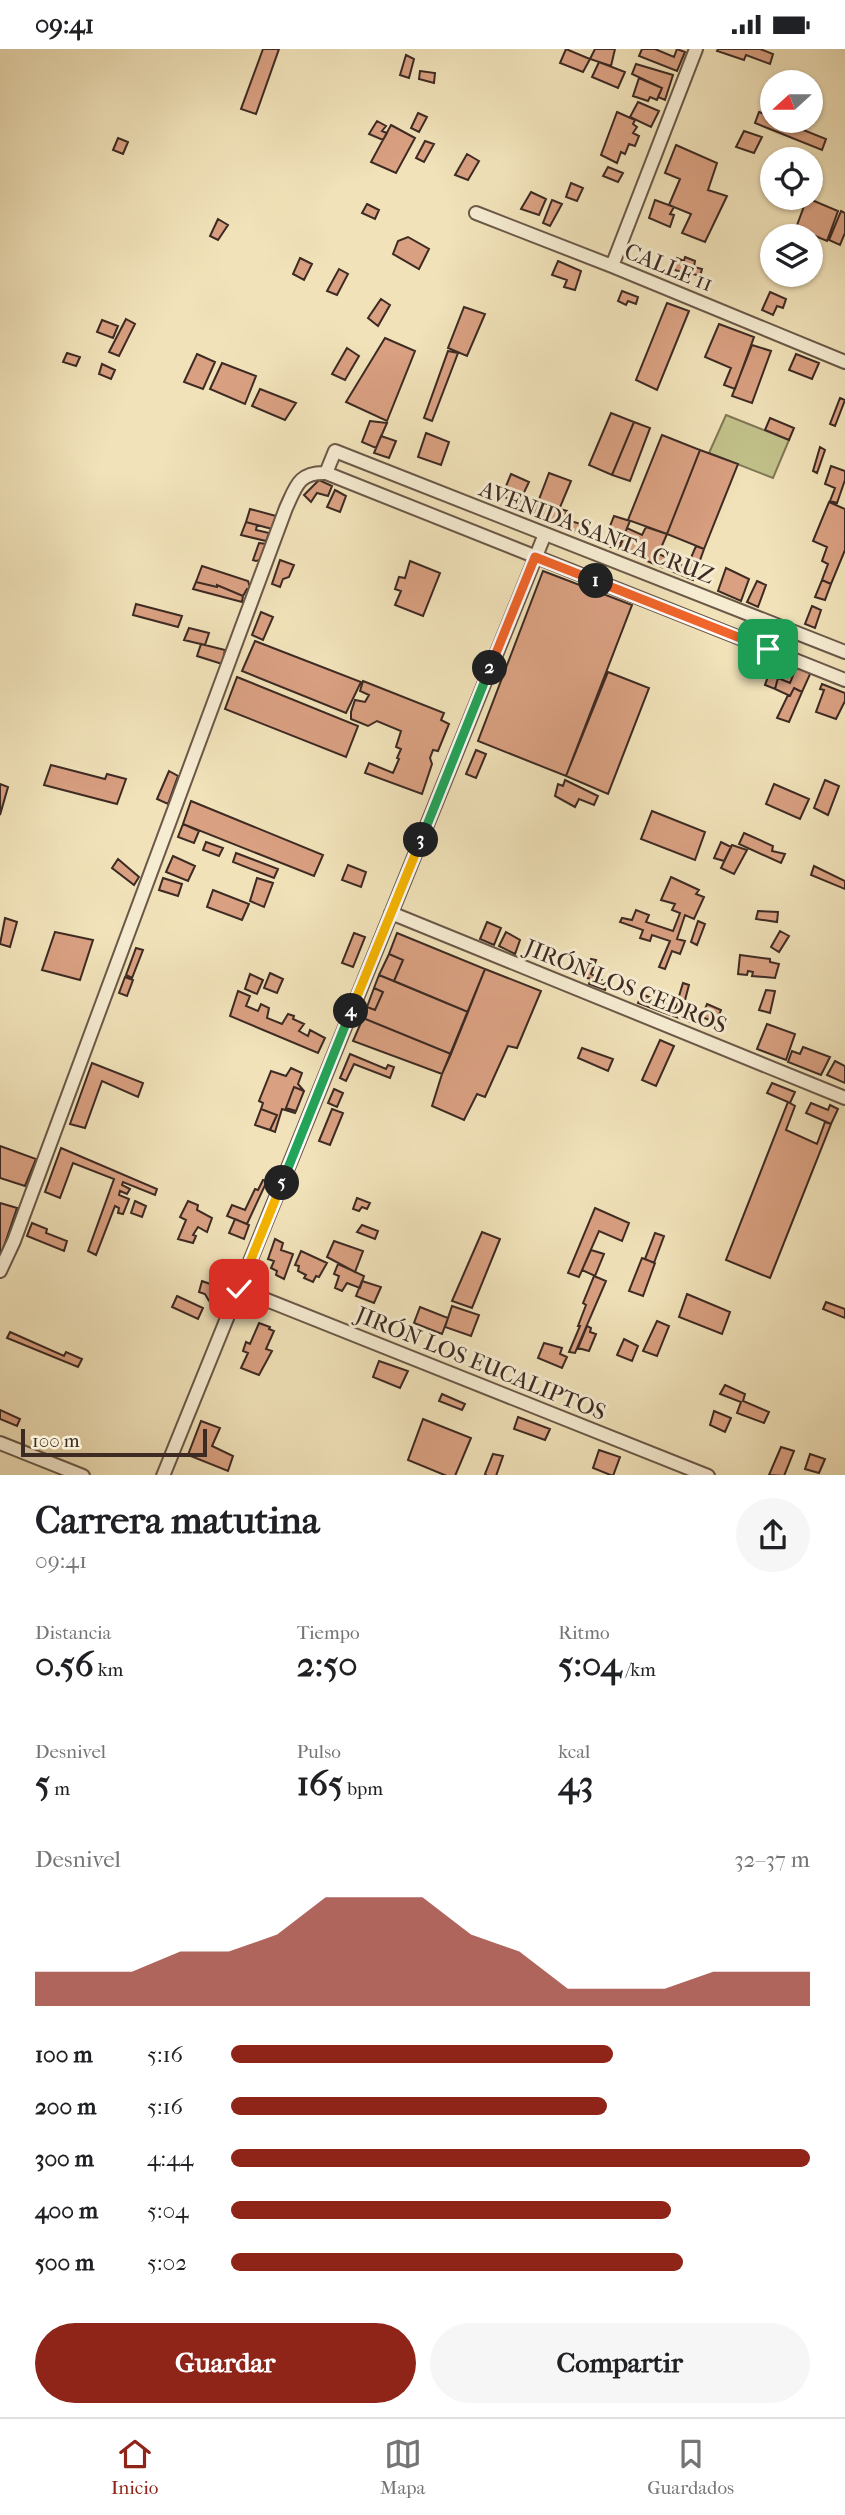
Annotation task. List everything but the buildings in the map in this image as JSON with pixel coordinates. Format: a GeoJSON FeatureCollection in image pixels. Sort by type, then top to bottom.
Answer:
{"type":"FeatureCollection","features":[{"type":"Feature","properties":{"kind":"street"},"geometry":{"type":"LineString","coordinates":[[612,266],[696,49]]}},
{"type":"Feature","properties":{"kind":"street","name":"CALLE 11"},"geometry":{"type":"LineString","coordinates":[[476,213],[845,362]]}},
{"type":"Feature","properties":{"kind":"street","name":"AVENIDA SANTA CRUZ"},"geometry":{"type":"LineString","coordinates":[[845,652],[335,451],[326,473],[845,680]]}},
{"type":"Feature","properties":{"kind":"street"},"geometry":{"type":"LineString","coordinates":[[0,1271],[14,1241],[286,508],[299,481],[306,475],[326,473]]}},
{"type":"Feature","properties":{"kind":"street"},"geometry":{"type":"LineString","coordinates":[[163,1475],[545,534]]}},
{"type":"Feature","properties":{"kind":"street","name":"JIRÓN LOS CEDROS"},"geometry":{"type":"LineString","coordinates":[[391,913],[845,1097]]}},
{"type":"Feature","properties":{"kind":"street","name":"JIRÓN LOS EUCALIPTOS"},"geometry":{"type":"LineString","coordinates":[[239,1289],[708,1475]]}},
{"type":"Feature","properties":{"kind":"street"},"geometry":{"type":"LineString","coordinates":[[0,1443],[83,1475]]}},
{"type":"Feature","properties":{"kind":"shaded area"},"geometry":{"type":"Polygon","coordinates":[[[726,415],[789,440],[773,478],[709,453],[726,415]]]}},
{"type":"Feature","properties":{"kind":"route"},"geometry":{"type":"LineString","coordinates":[[239,1289],[535,557],[768,649]]}}]}
